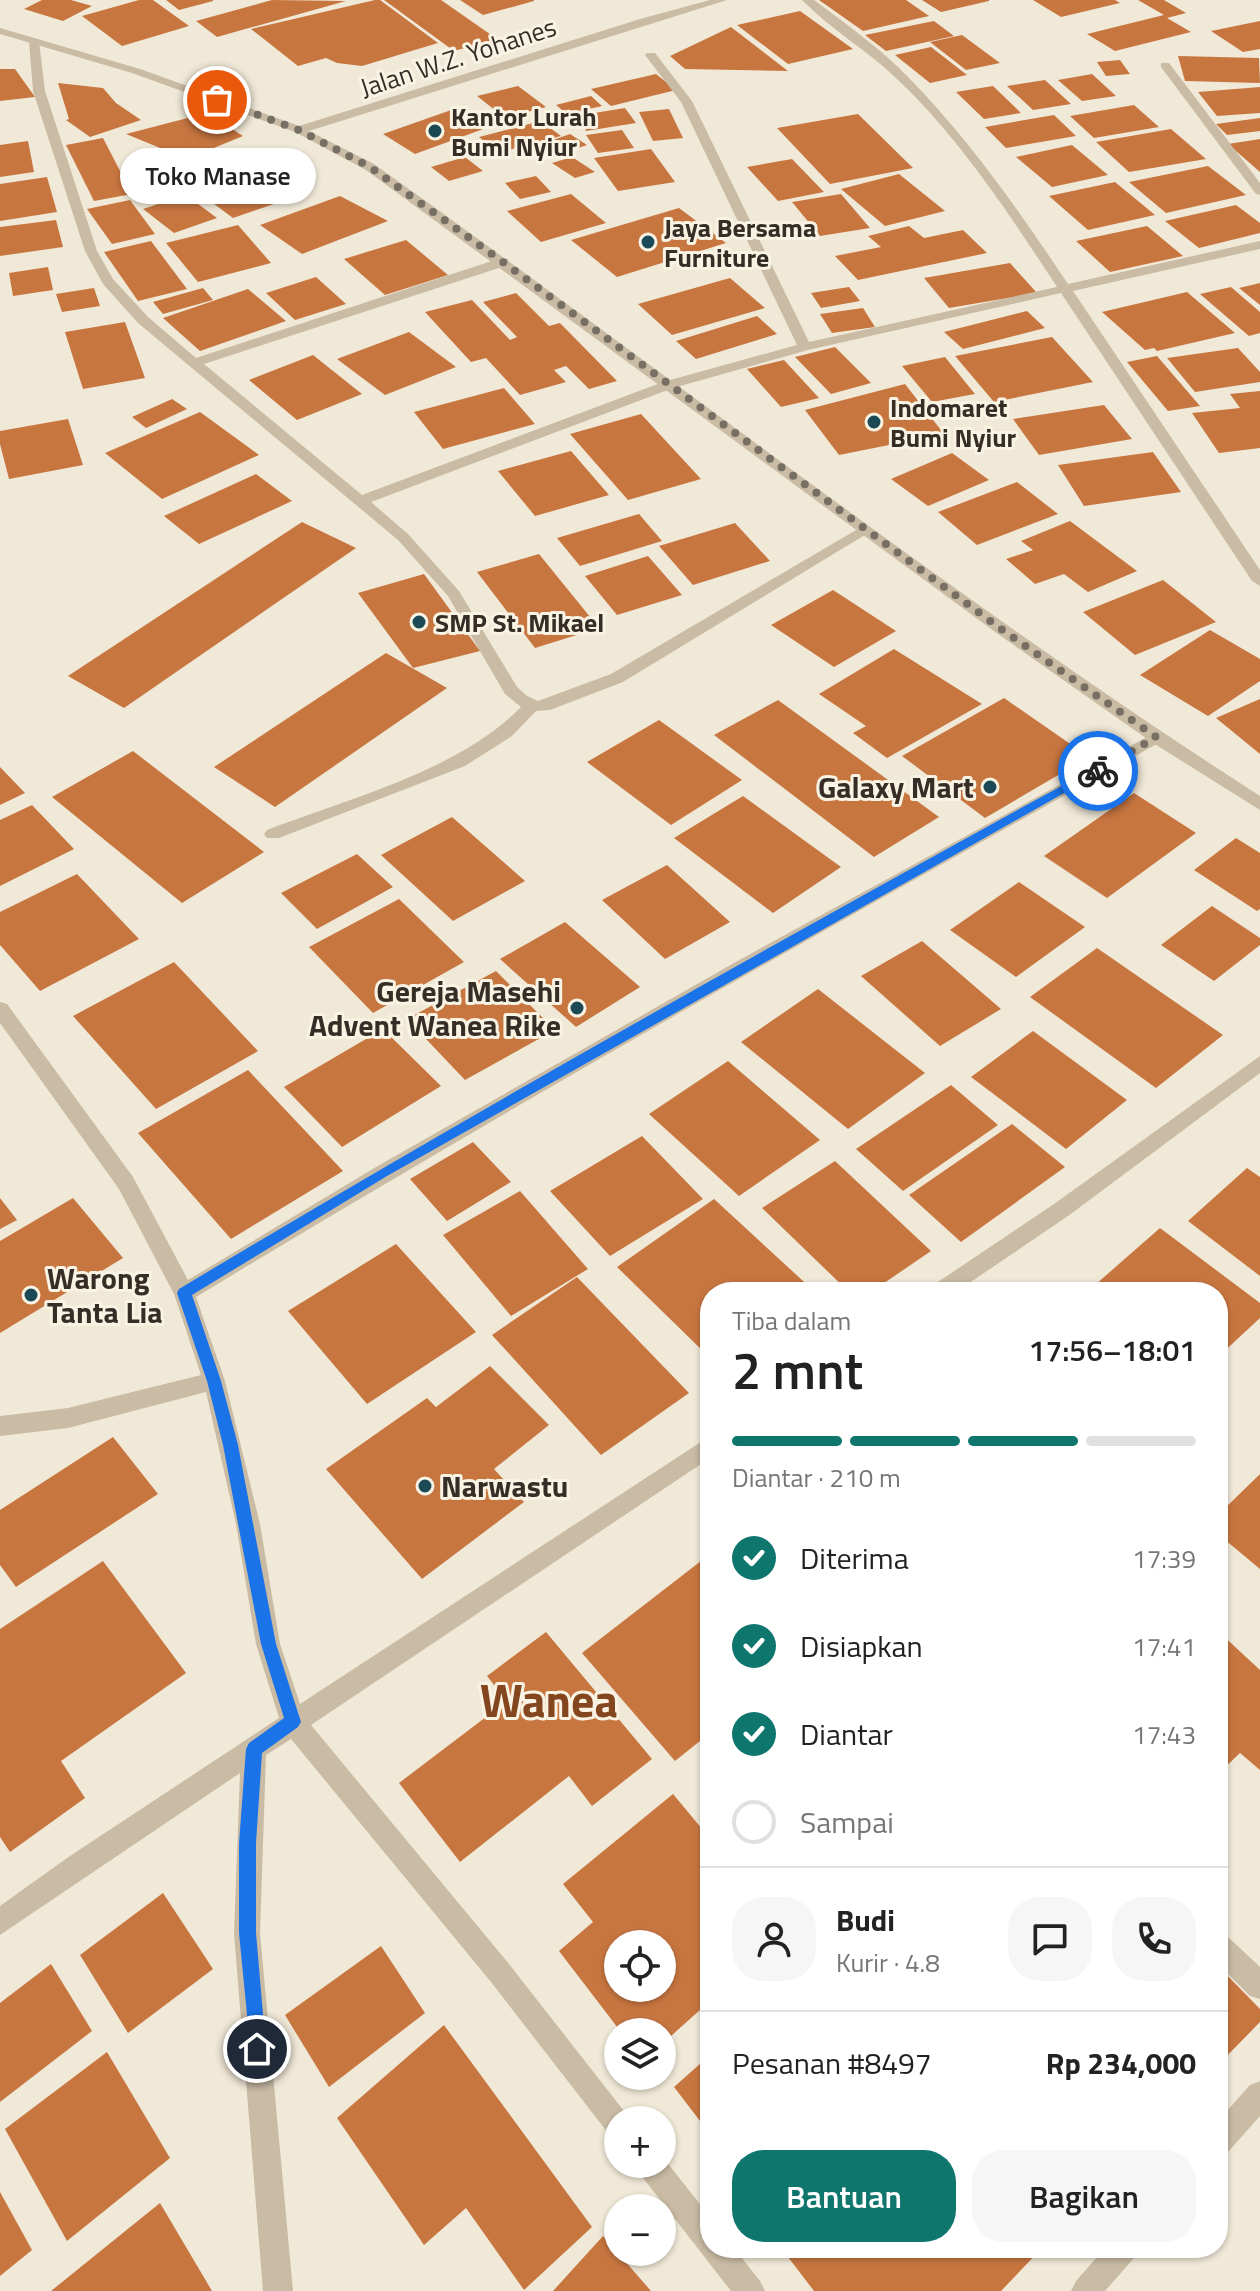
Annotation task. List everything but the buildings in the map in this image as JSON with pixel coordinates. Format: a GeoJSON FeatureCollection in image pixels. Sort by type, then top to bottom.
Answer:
{"type":"FeatureCollection","features":[{"type":"Feature","properties":{"kind":"street","name":"Jalan W.Z. Yohanes"},"geometry":{"type":"LineString","coordinates":[[299,130],[629,25],[722,0]]}},
{"type":"Feature","properties":{"kind":"street"},"geometry":{"type":"LineString","coordinates":[[807,0],[868,46],[929,105],[1011,208],[1260,581]]}},
{"type":"Feature","properties":{"kind":"street"},"geometry":{"type":"LineString","coordinates":[[0,31],[136,71],[299,130],[370,167],[866,530],[1156,737],[1260,804]]}},
{"type":"Feature","properties":{"kind":"street"},"geometry":{"type":"LineString","coordinates":[[34,41],[39,91],[91,251],[108,281],[143,320],[403,537],[454,594],[511,690],[532,706]]}},
{"type":"Feature","properties":{"kind":"street"},"geometry":{"type":"LineString","coordinates":[[651,55],[686,101],[805,347]]}},
{"type":"Feature","properties":{"kind":"street"},"geometry":{"type":"LineString","coordinates":[[1165,65],[1260,191]]}},
{"type":"Feature","properties":{"kind":"street"},"geometry":{"type":"LineString","coordinates":[[361,501],[668,385],[805,347],[1260,245]]}},
{"type":"Feature","properties":{"kind":"street"},"geometry":{"type":"LineString","coordinates":[[193,363],[503,262]]}},
{"type":"Feature","properties":{"kind":"street"},"geometry":{"type":"LineString","coordinates":[[273,834],[459,762],[506,732],[532,706],[558,701],[617,678],[827,556],[866,530]]}},
{"type":"Feature","properties":{"kind":"street"},"geometry":{"type":"LineString","coordinates":[[184,1293],[383,1173],[748,964],[1156,737]]}},
{"type":"Feature","properties":{"kind":"street"},"geometry":{"type":"LineString","coordinates":[[0,1009],[126,1183],[184,1293],[214,1381],[248,1524],[268,1644],[293,1722],[500,1973],[605,2106]]}},
{"type":"Feature","properties":{"kind":"street"},"geometry":{"type":"LineString","coordinates":[[954,1282],[1061,1210],[1260,1063]]}},
{"type":"Feature","properties":{"kind":"street"},"geometry":{"type":"LineString","coordinates":[[0,1426],[68,1418],[214,1381]]}},
{"type":"Feature","properties":{"kind":"street"},"geometry":{"type":"LineString","coordinates":[[0,1922],[76,1867],[700,1453]]}},
{"type":"Feature","properties":{"kind":"street"},"geometry":{"type":"LineString","coordinates":[[254,1749],[248,1843],[247,1933],[278,2291]]}},
{"type":"Feature","properties":{"kind":"street"},"geometry":{"type":"LineString","coordinates":[[1228,1955],[1260,1986]]}},
{"type":"Feature","properties":{"kind":"street"},"geometry":{"type":"LineString","coordinates":[[1228,2131],[1260,2095]]}},
{"type":"Feature","properties":{"kind":"street"},"geometry":{"type":"LineString","coordinates":[[661,2178],[700,2227]]}},
{"type":"Feature","properties":{"kind":"street"},"geometry":{"type":"LineString","coordinates":[[724,2258],[750,2291]]}},
{"type":"Feature","properties":{"kind":"street"},"geometry":{"type":"LineString","coordinates":[[1086,2291],[1115,2258]]}},
{"type":"Feature","properties":{"kind":"way so far"},"geometry":{"type":"LineString","coordinates":[[217,100],[299,130],[370,167],[1004,631],[1156,737],[1098,771]]}},
{"type":"Feature","properties":{"kind":"place","name":"Toko Manase"},"geometry":{"type":"Point","coordinates":[217,100]}},
{"type":"Feature","properties":{"kind":"place","name":"Kantor Lurah Bumi Nyiur"},"geometry":{"type":"Point","coordinates":[435,131]}},
{"type":"Feature","properties":{"kind":"place","name":"Jaya Bersama Furniture"},"geometry":{"type":"Point","coordinates":[648,242]}},
{"type":"Feature","properties":{"kind":"place","name":"Indomaret Bumi Nyiur"},"geometry":{"type":"Point","coordinates":[874,422]}},
{"type":"Feature","properties":{"kind":"place","name":"SMP St. Mikael"},"geometry":{"type":"Point","coordinates":[419,622]}},
{"type":"Feature","properties":{"kind":"place","name":"Galaxy Mart"},"geometry":{"type":"Point","coordinates":[990,787]}},
{"type":"Feature","properties":{"kind":"place","name":"Gereja Masehi Advent Wanea Rike"},"geometry":{"type":"Point","coordinates":[577,1008]}},
{"type":"Feature","properties":{"kind":"place","name":"Warong Tanta Lia"},"geometry":{"type":"Point","coordinates":[31,1295]}},
{"type":"Feature","properties":{"kind":"place","name":"Narwastu"},"geometry":{"type":"Point","coordinates":[425,1486]}},
{"type":"Feature","properties":{"kind":"district","name":"Wanea"},"geometry":{"type":"Point","coordinates":[549,1700]}},
{"type":"Feature","properties":{"kind":"route"},"geometry":{"type":"LineString","coordinates":[[257,2049],[247,1933],[248,1843],[254,1749],[293,1722],[268,1644],[248,1524],[214,1381],[184,1293],[383,1173],[748,964],[1098,771]]}}]}
